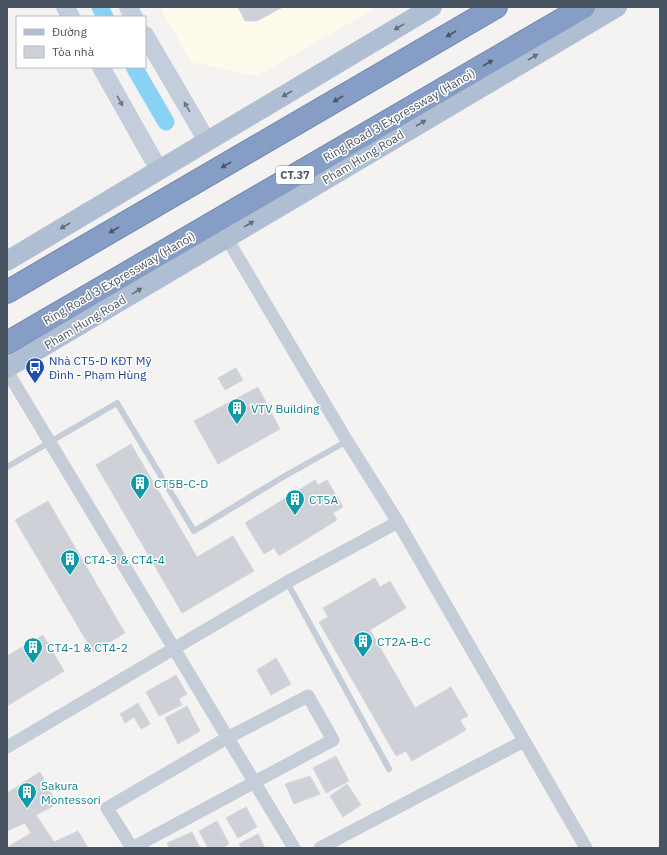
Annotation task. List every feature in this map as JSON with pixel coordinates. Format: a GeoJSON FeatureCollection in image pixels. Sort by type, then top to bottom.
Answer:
{"type":"FeatureCollection","features":[{"type":"Feature","properties":{"kind":"highway"},"geometry":{"type":"LineString","coordinates":[[7,292],[496,7]]}},
{"type":"Feature","properties":{"kind":"highway","name":"Ring Road 3 Expressway (Hanoi)"},"geometry":{"type":"LineString","coordinates":[[7,343],[584,7]]}},
{"type":"Feature","properties":{"kind":"main road"},"geometry":{"type":"LineString","coordinates":[[7,261],[432,7]]}},
{"type":"Feature","properties":{"kind":"main road","name":"Pham Hung Road"},"geometry":{"type":"LineString","coordinates":[[7,368],[226,237],[617,7]]}},
{"type":"Feature","properties":{"kind":"street"},"geometry":{"type":"LineString","coordinates":[[65,7],[70,16]]}},
{"type":"Feature","properties":{"kind":"street"},"geometry":{"type":"LineString","coordinates":[[128,7],[133,16]]}},
{"type":"Feature","properties":{"kind":"street"},"geometry":{"type":"LineString","coordinates":[[146,37],[207,141]]}},
{"type":"Feature","properties":{"kind":"street"},"geometry":{"type":"LineString","coordinates":[[102,68],[159,170]]}},
{"type":"Feature","properties":{"kind":"street"},"geometry":{"type":"LineString","coordinates":[[226,237],[398,522],[586,848]]}},
{"type":"Feature","properties":{"kind":"street"},"geometry":{"type":"LineString","coordinates":[[7,371],[294,848]]}},
{"type":"Feature","properties":{"kind":"street"},"geometry":{"type":"LineString","coordinates":[[7,747],[287,582],[398,522]]}},
{"type":"Feature","properties":{"kind":"street"},"geometry":{"type":"LineString","coordinates":[[308,696],[333,740],[254,782],[132,848],[106,808],[227,738],[308,696]]}},
{"type":"Feature","properties":{"kind":"street"},"geometry":{"type":"LineString","coordinates":[[320,848],[524,741]]}},
{"type":"Feature","properties":{"kind":"lane"},"geometry":{"type":"LineString","coordinates":[[7,467],[117,403],[194,531],[348,440]]}},
{"type":"Feature","properties":{"kind":"lane"},"geometry":{"type":"LineString","coordinates":[[287,582],[389,769]]}},
{"type":"Feature","properties":{"kind":"shaded area"},"geometry":{"type":"Polygon","coordinates":[[[160,7],[377,7],[257,76],[191,62],[160,7]]]}},
{"type":"Feature","properties":{"kind":"building"},"geometry":{"type":"Polygon","coordinates":[[[238,7],[283,7],[257,21],[245,21],[238,7]]]}},
{"type":"Feature","properties":{"kind":"building"},"geometry":{"type":"Polygon","coordinates":[[[236,368],[243,380],[225,390],[218,378],[236,368]]]}},
{"type":"Feature","properties":{"kind":"building","name":"VTV Building"},"geometry":{"type":"Polygon","coordinates":[[[258,387],[280,429],[218,464],[194,421],[258,387]]]}},
{"type":"Feature","properties":{"kind":"building","name":"CT5B-C-D"},"geometry":{"type":"Polygon","coordinates":[[[131,444],[197,557],[233,536],[254,571],[182,613],[96,465],[131,444]]]}},
{"type":"Feature","properties":{"kind":"building","name":"CT5A"},"geometry":{"type":"Polygon","coordinates":[[[315,480],[318,485],[327,480],[343,507],[333,513],[337,520],[279,556],[274,548],[264,554],[245,523],[315,480]]]}},
{"type":"Feature","properties":{"kind":"building","name":"CT4-3 & CT4-4"},"geometry":{"type":"Polygon","coordinates":[[[48,501],[125,633],[93,652],[15,520],[48,501]]]}},
{"type":"Feature","properties":{"kind":"building","name":"CT2A-B-C"},"geometry":{"type":"Polygon","coordinates":[[[375,578],[380,587],[390,581],[406,608],[370,630],[415,708],[451,687],[468,716],[460,720],[466,730],[412,761],[406,751],[396,756],[319,622],[328,617],[323,608],[375,578]]]}},
{"type":"Feature","properties":{"kind":"building","name":"CT4-1 & CT4-2"},"geometry":{"type":"Polygon","coordinates":[[[43,635],[64,671],[7,706],[7,656],[43,635]]]}},
{"type":"Feature","properties":{"kind":"building"},"geometry":{"type":"Polygon","coordinates":[[[276,658],[291,684],[271,695],[257,670],[276,658]]]}},
{"type":"Feature","properties":{"kind":"building"},"geometry":{"type":"Polygon","coordinates":[[[176,675],[187,694],[179,699],[182,705],[159,716],[146,692],[176,675]]]}},
{"type":"Feature","properties":{"kind":"building"},"geometry":{"type":"Polygon","coordinates":[[[138,703],[150,724],[141,729],[134,717],[125,723],[120,714],[138,703]]]}},
{"type":"Feature","properties":{"kind":"building"},"geometry":{"type":"Polygon","coordinates":[[[187,706],[200,731],[178,744],[165,718],[187,706]]]}},
{"type":"Feature","properties":{"kind":"building"},"geometry":{"type":"Polygon","coordinates":[[[336,756],[349,781],[326,793],[313,768],[336,756]]]}},
{"type":"Feature","properties":{"kind":"building","name":"Sakura Montessori"},"geometry":{"type":"Polygon","coordinates":[[[40,772],[57,804],[36,815],[54,842],[78,831],[88,848],[8,847],[31,833],[25,823],[7,831],[7,793],[40,772]]]}},
{"type":"Feature","properties":{"kind":"building"},"geometry":{"type":"Polygon","coordinates":[[[310,776],[320,794],[294,804],[285,784],[310,776]]]}},
{"type":"Feature","properties":{"kind":"building"},"geometry":{"type":"Polygon","coordinates":[[[347,784],[361,805],[343,817],[330,796],[347,784]]]}},
{"type":"Feature","properties":{"kind":"building"},"geometry":{"type":"Polygon","coordinates":[[[246,807],[257,827],[238,838],[226,818],[246,807]]]}},
{"type":"Feature","properties":{"kind":"building"},"geometry":{"type":"Polygon","coordinates":[[[217,821],[229,844],[222,848],[208,848],[199,831],[217,821]]]}},
{"type":"Feature","properties":{"kind":"building"},"geometry":{"type":"Polygon","coordinates":[[[192,832],[200,848],[169,848],[167,843],[192,832]]]}},
{"type":"Feature","properties":{"kind":"building"},"geometry":{"type":"Polygon","coordinates":[[[258,834],[265,848],[241,848],[239,844],[258,834]]]}},
{"type":"Feature","properties":{"kind":"waterway"},"geometry":{"type":"LineString","coordinates":[[100,7],[104,16]]}},
{"type":"Feature","properties":{"kind":"waterway"},"geometry":{"type":"LineString","coordinates":[[135,68],[166,122]]}},
{"type":"Feature","properties":{"kind":"place","name":"Nhà CT5-D KĐT Mỹ Đình - Phạm Hùng"},"geometry":{"type":"Point","coordinates":[35,384]}},
{"type":"Feature","properties":{"kind":"place","name":"VTV Building"},"geometry":{"type":"Point","coordinates":[237,425]}},
{"type":"Feature","properties":{"kind":"place","name":"CT5B-C-D"},"geometry":{"type":"Point","coordinates":[140,500]}},
{"type":"Feature","properties":{"kind":"place","name":"CT5A"},"geometry":{"type":"Point","coordinates":[295,516]}},
{"type":"Feature","properties":{"kind":"place","name":"CT4-3 & CT4-4"},"geometry":{"type":"Point","coordinates":[70,576]}},
{"type":"Feature","properties":{"kind":"place","name":"CT2A-B-C"},"geometry":{"type":"Point","coordinates":[363,658]}},
{"type":"Feature","properties":{"kind":"place","name":"CT4-1 & CT4-2"},"geometry":{"type":"Point","coordinates":[33,664]}},
{"type":"Feature","properties":{"kind":"place","name":"Sakura Montessori"},"geometry":{"type":"Point","coordinates":[27,809]}}]}
